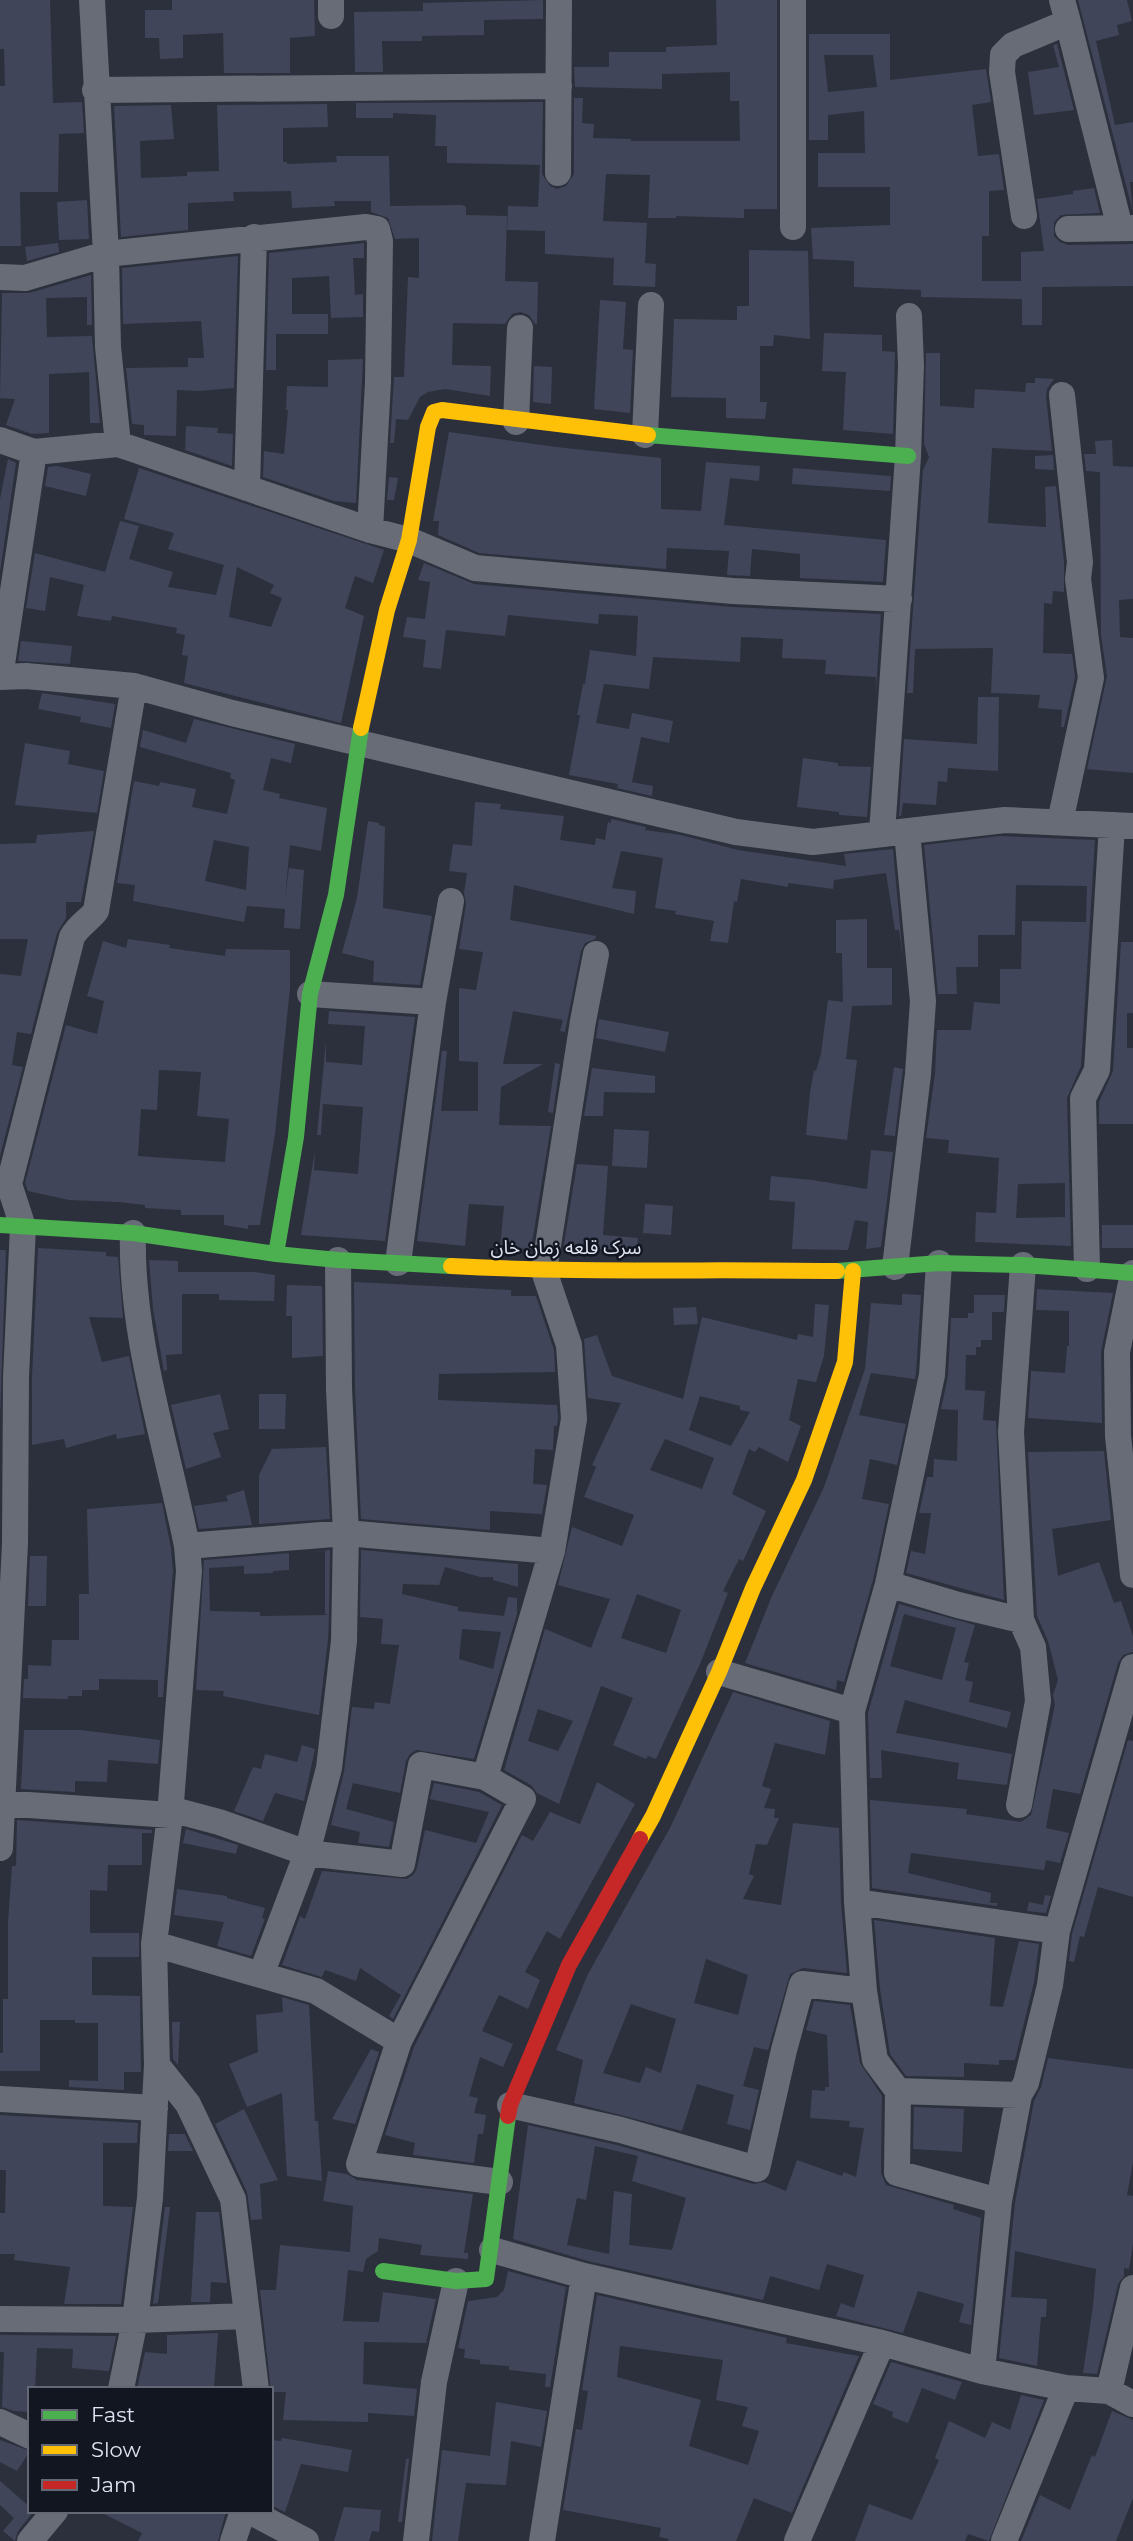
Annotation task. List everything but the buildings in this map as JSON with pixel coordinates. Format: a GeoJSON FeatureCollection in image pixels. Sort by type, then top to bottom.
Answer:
{"type":"FeatureCollection","features":[{"type":"Feature","properties":{"kind":"street"},"geometry":{"type":"LineString","coordinates":[[92,0],[106,254],[108,347],[118,444]]}},
{"type":"Feature","properties":{"kind":"street"},"geometry":{"type":"LineString","coordinates":[[558,173],[559,0]]}},
{"type":"Feature","properties":{"kind":"street"},"geometry":{"type":"LineString","coordinates":[[793,0],[793,227]]}},
{"type":"Feature","properties":{"kind":"street"},"geometry":{"type":"LineString","coordinates":[[1024,216],[1002,72],[1003,55],[1013,45],[1065,11],[1127,228],[1068,229]]}},
{"type":"Feature","properties":{"kind":"street"},"geometry":{"type":"LineString","coordinates":[[95,90],[559,86]]}},
{"type":"Feature","properties":{"kind":"street"},"geometry":{"type":"LineString","coordinates":[[0,277],[25,278],[106,254],[254,237],[366,227],[377,229],[380,242],[378,382],[370,530]]}},
{"type":"Feature","properties":{"kind":"street"},"geometry":{"type":"LineString","coordinates":[[247,488],[254,237]]}},
{"type":"Feature","properties":{"kind":"street"},"geometry":{"type":"LineString","coordinates":[[645,435],[651,306]]}},
{"type":"Feature","properties":{"kind":"street"},"geometry":{"type":"LineString","coordinates":[[895,1267],[918,1074],[923,1001],[895,832],[899,598],[911,365],[909,316]]}},
{"type":"Feature","properties":{"kind":"street"},"geometry":{"type":"LineString","coordinates":[[516,422],[520,328]]}},
{"type":"Feature","properties":{"kind":"street"},"geometry":{"type":"LineString","coordinates":[[1060,822],[1091,678],[1078,579],[1080,562],[1062,395]]}},
{"type":"Feature","properties":{"kind":"street"},"geometry":{"type":"LineString","coordinates":[[276,1254],[296,1137],[310,994],[336,895],[358,743],[387,610],[409,540],[428,427],[434,412],[442,410],[516,422],[645,435],[908,456]]}},
{"type":"Feature","properties":{"kind":"street"},"geometry":{"type":"LineString","coordinates":[[0,440],[34,452],[118,444],[370,530],[409,540],[475,568],[733,591],[899,598]]}},
{"type":"Feature","properties":{"kind":"street"},"geometry":{"type":"LineString","coordinates":[[34,452],[0,677],[26,676],[134,686],[232,713],[736,832],[813,842],[1005,820],[1122,825],[1097,1070],[1083,1098],[1087,1269]]}},
{"type":"Feature","properties":{"kind":"street"},"geometry":{"type":"LineString","coordinates":[[0,1848],[15,1543],[16,1377],[9,1184],[72,937],[79,925],[89,920],[96,911],[134,686]]}},
{"type":"Feature","properties":{"kind":"street"},"geometry":{"type":"LineString","coordinates":[[398,1263],[433,1002],[451,901]]}},
{"type":"Feature","properties":{"kind":"street"},"geometry":{"type":"LineString","coordinates":[[485,1777],[552,1551],[574,1419],[569,1345],[544,1271],[596,954]]}},
{"type":"Feature","properties":{"kind":"street"},"geometry":{"type":"LineString","coordinates":[[310,994],[433,1002]]}},
{"type":"Feature","properties":{"kind":"street","name":"سرک قلعه زمان خان"},"geometry":{"type":"LineString","coordinates":[[12,1226],[133,1233],[276,1254],[338,1260],[544,1271],[853,1271],[939,1263],[1023,1265],[1133,1273]]}},
{"type":"Feature","properties":{"kind":"street"},"geometry":{"type":"LineString","coordinates":[[121,2387],[135,2320],[150,2198],[157,2065],[154,1944],[170,1812],[188,1571],[187,1546],[149,1375],[132,1272],[133,1233]]}},
{"type":"Feature","properties":{"kind":"street"},"geometry":{"type":"LineString","coordinates":[[261,1975],[307,1853],[329,1768],[344,1641],[346,1533],[338,1260]]}},
{"type":"Feature","properties":{"kind":"street"},"geometry":{"type":"LineString","coordinates":[[939,1263],[932,1375],[888,1584],[852,1711],[857,1902],[864,1991],[875,2060],[898,2091],[897,2173],[999,2201]]}},
{"type":"Feature","properties":{"kind":"street"},"geometry":{"type":"LineString","coordinates":[[1019,1805],[1038,1701],[1033,1647],[1021,1620],[1011,1432],[1023,1265]]}},
{"type":"Feature","properties":{"kind":"street"},"geometry":{"type":"LineString","coordinates":[[383,2271],[456,2281],[486,2279],[510,2105],[569,1965],[637,1847],[804,1480],[845,1363],[853,1271]]}},
{"type":"Feature","properties":{"kind":"street"},"geometry":{"type":"LineString","coordinates":[[1133,1273],[1117,1352],[1118,1436],[1133,1575]]}},
{"type":"Feature","properties":{"kind":"street"},"geometry":{"type":"LineString","coordinates":[[187,1546],[346,1533],[552,1551]]}},
{"type":"Feature","properties":{"kind":"street"},"geometry":{"type":"LineString","coordinates":[[888,1584],[1021,1620]]}},
{"type":"Feature","properties":{"kind":"street"},"geometry":{"type":"LineString","coordinates":[[982,2371],[999,2201],[1019,2095],[1026,2083],[1050,1984],[1057,1931],[1133,1667]]}},
{"type":"Feature","properties":{"kind":"street"},"geometry":{"type":"LineString","coordinates":[[719,1671],[852,1711]]}},
{"type":"Feature","properties":{"kind":"street"},"geometry":{"type":"LineString","coordinates":[[1,1803],[170,1812],[219,1822],[307,1853],[402,1864],[421,1765],[485,1777],[523,1798],[399,2041],[359,2164],[500,2182]]}},
{"type":"Feature","properties":{"kind":"street"},"geometry":{"type":"LineString","coordinates":[[857,1902],[1057,1931]]}},
{"type":"Feature","properties":{"kind":"street"},"geometry":{"type":"LineString","coordinates":[[154,1944],[316,1991],[399,2041]]}},
{"type":"Feature","properties":{"kind":"street"},"geometry":{"type":"LineString","coordinates":[[510,2105],[621,2130],[757,2169],[784,2050],[803,1984],[864,1991]]}},
{"type":"Feature","properties":{"kind":"street"},"geometry":{"type":"LineString","coordinates":[[157,2065],[188,2104],[233,2199],[256,2387]]}},
{"type":"Feature","properties":{"kind":"street"},"geometry":{"type":"LineString","coordinates":[[898,2091],[1019,2095]]}},
{"type":"Feature","properties":{"kind":"street"},"geometry":{"type":"LineString","coordinates":[[0,2099],[155,2108]]}},
{"type":"Feature","properties":{"kind":"street"},"geometry":{"type":"LineString","coordinates":[[492,2250],[584,2276],[883,2343],[982,2371],[1066,2388],[1109,2391],[1133,2404]]}},
{"type":"Feature","properties":{"kind":"street"},"geometry":{"type":"LineString","coordinates":[[542,2541],[584,2276]]}},
{"type":"Feature","properties":{"kind":"street"},"geometry":{"type":"LineString","coordinates":[[416,2541],[434,2382],[456,2281]]}},
{"type":"Feature","properties":{"kind":"street"},"geometry":{"type":"LineString","coordinates":[[1109,2391],[1133,2288]]}},
{"type":"Feature","properties":{"kind":"street"},"geometry":{"type":"LineString","coordinates":[[0,2319],[135,2320],[247,2316]]}},
{"type":"Feature","properties":{"kind":"street"},"geometry":{"type":"LineString","coordinates":[[797,2541],[883,2343]]}},
{"type":"Feature","properties":{"kind":"street"},"geometry":{"type":"LineString","coordinates":[[1004,2541],[1066,2388]]}},
{"type":"Feature","properties":{"kind":"street"},"geometry":{"type":"LineString","coordinates":[[0,2422],[28,2435]]}},
{"type":"Feature","properties":{"kind":"street"},"geometry":{"type":"LineString","coordinates":[[30,2541],[53,2513]]}},
{"type":"Feature","properties":{"kind":"street"},"geometry":{"type":"LineString","coordinates":[[233,2541],[242,2513]]}},
{"type":"Feature","properties":{"kind":"street"},"geometry":{"type":"LineString","coordinates":[[253,2513],[306,2541]]}},
{"type":"Feature","properties":{"kind":"traffic: fast"},"geometry":{"type":"LineString","coordinates":[[648,435],[908,456]]}},
{"type":"Feature","properties":{"kind":"traffic: fast"},"geometry":{"type":"LineString","coordinates":[[276,1254],[296,1137],[310,994],[336,895],[361,728]]}},
{"type":"Feature","properties":{"kind":"traffic: fast"},"geometry":{"type":"LineString","coordinates":[[0,1225],[133,1233],[276,1254],[338,1260],[451,1266]]}},
{"type":"Feature","properties":{"kind":"traffic: fast"},"geometry":{"type":"LineString","coordinates":[[837,1271],[939,1263],[1023,1265],[1133,1273]]}},
{"type":"Feature","properties":{"kind":"traffic: fast"},"geometry":{"type":"LineString","coordinates":[[383,2271],[456,2281],[486,2279],[508,2116]]}},
{"type":"Feature","properties":{"kind":"traffic: slow"},"geometry":{"type":"LineString","coordinates":[[361,728],[387,610],[409,540],[428,427],[434,412],[442,410],[648,435]]}},
{"type":"Feature","properties":{"kind":"traffic: slow"},"geometry":{"type":"LineString","coordinates":[[451,1266],[596,1270],[837,1271]]}},
{"type":"Feature","properties":{"kind":"traffic: slow"},"geometry":{"type":"LineString","coordinates":[[640,1839],[719,1672],[753,1588],[804,1480],[845,1362],[853,1271]]}},
{"type":"Feature","properties":{"kind":"traffic: jam"},"geometry":{"type":"LineString","coordinates":[[508,2116],[510,2105],[569,1965],[640,1839]]}}]}
